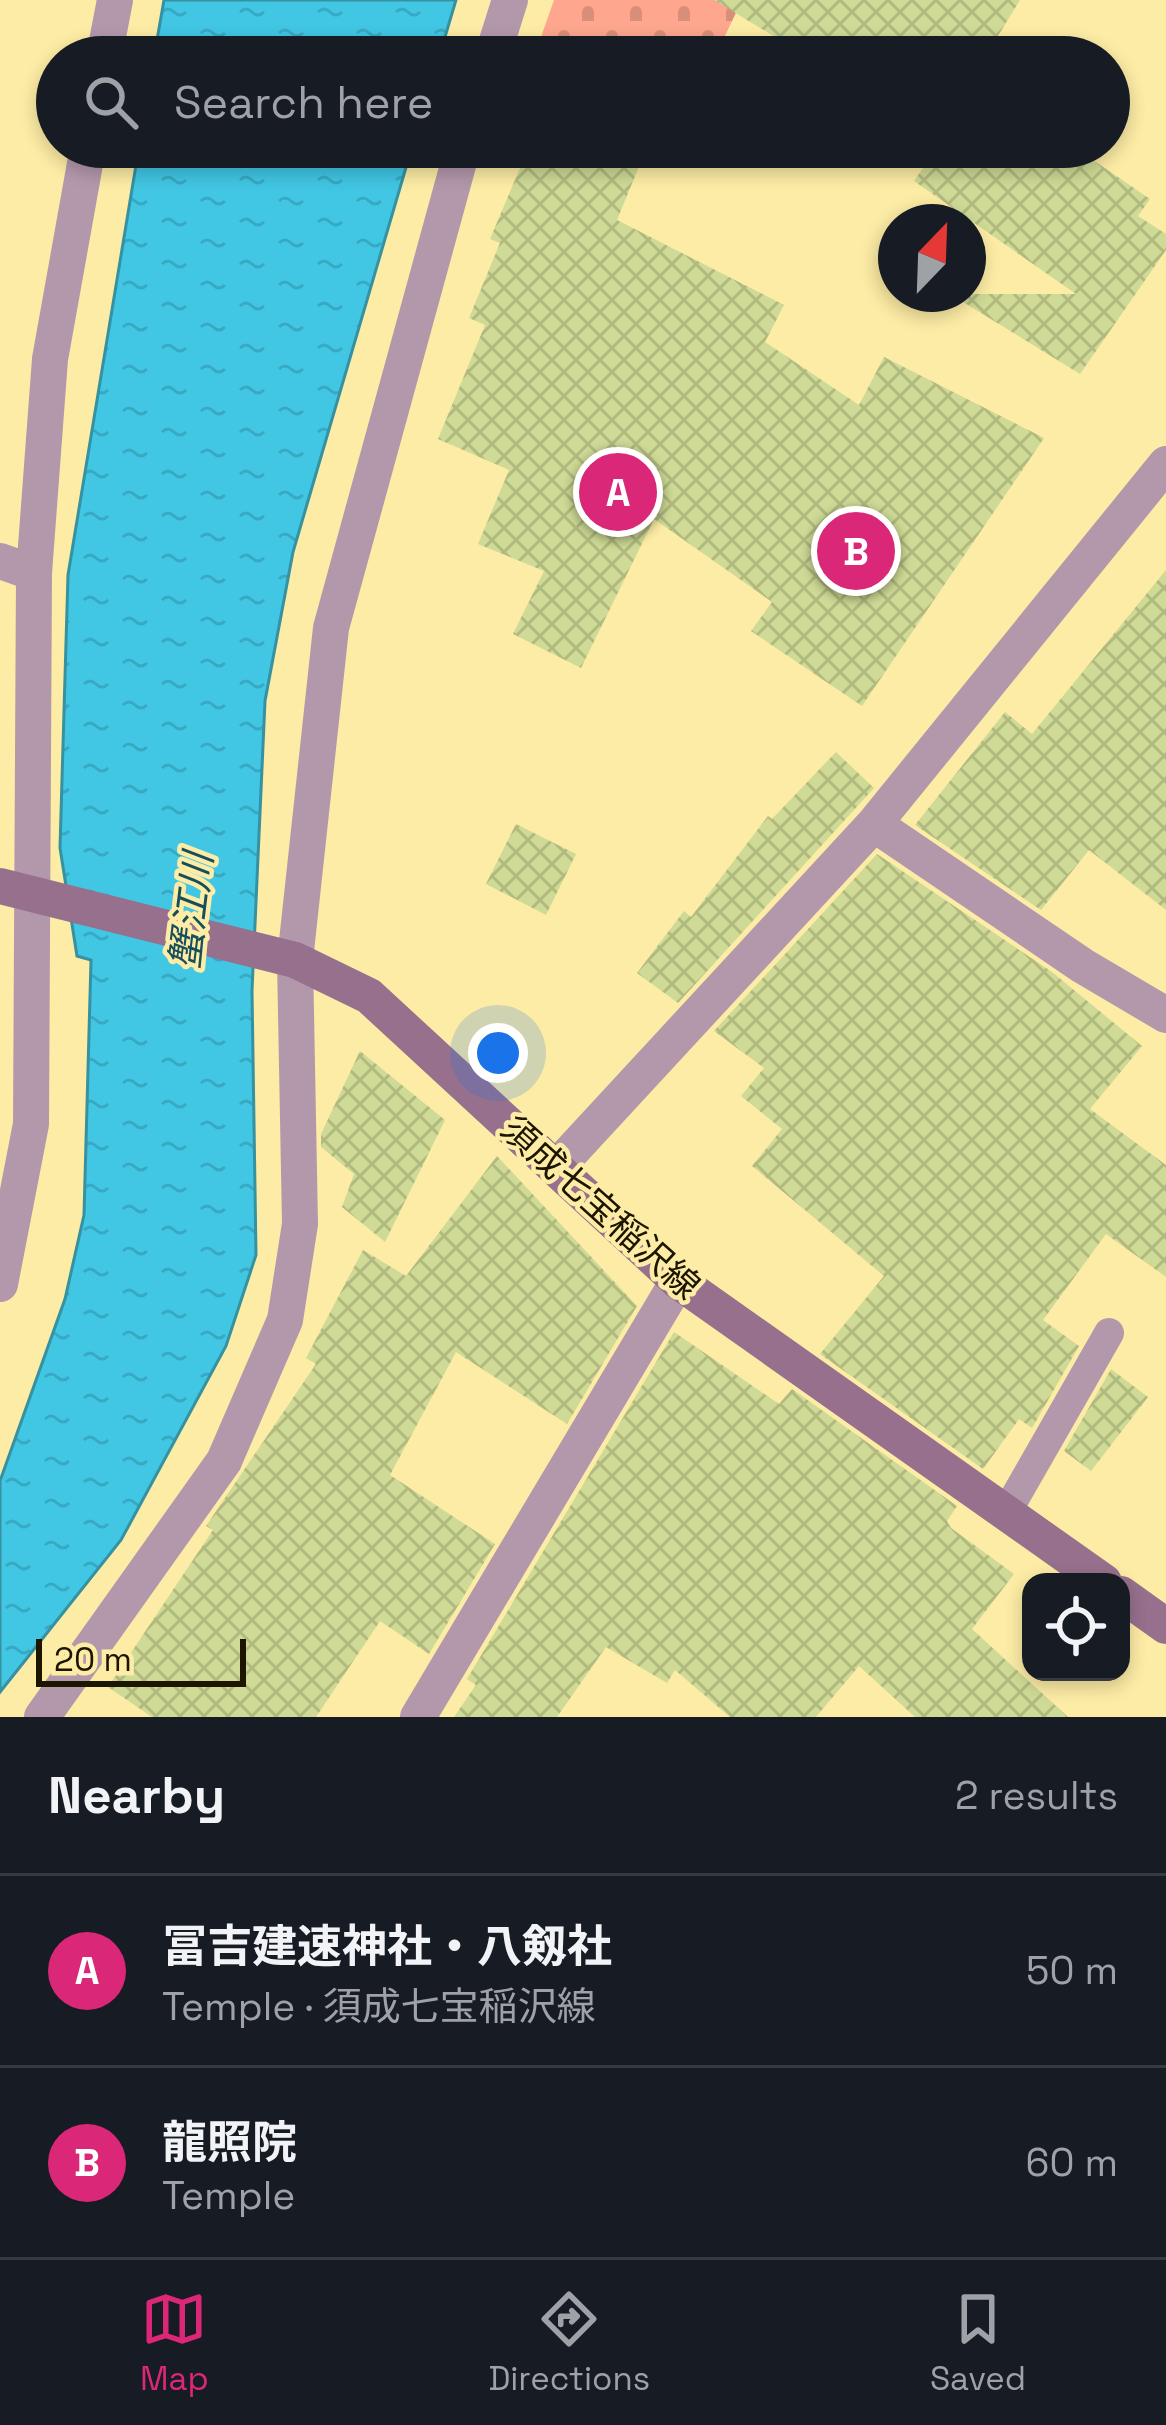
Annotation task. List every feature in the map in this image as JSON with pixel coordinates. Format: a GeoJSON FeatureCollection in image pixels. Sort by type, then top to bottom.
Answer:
{"type":"FeatureCollection","features":[{"type":"Feature","properties":{"kind":"main road","name":"須成七宝稲沢線"},"geometry":{"type":"LineString","coordinates":[[16,890],[288,958],[369,996],[678,1281],[1091,1573]]}},
{"type":"Feature","properties":{"kind":"main road"},"geometry":{"type":"LineString","coordinates":[[1130,1600],[1166,1626]]}},
{"type":"Feature","properties":{"kind":"street"},"geometry":{"type":"LineString","coordinates":[[108,36],[115,0]]}},
{"type":"Feature","properties":{"kind":"street"},"geometry":{"type":"LineString","coordinates":[[499,36],[510,0]]}},
{"type":"Feature","properties":{"kind":"street"},"geometry":{"type":"LineString","coordinates":[[0,1284],[32,1124],[16,890],[17,567],[84,168]]}},
{"type":"Feature","properties":{"kind":"street"},"geometry":{"type":"LineString","coordinates":[[42,1717],[224,1461],[285,1320],[300,1224],[288,958],[331,628],[457,168]]}},
{"type":"Feature","properties":{"kind":"street"},"geometry":{"type":"LineString","coordinates":[[556,1168],[874,824],[1166,464]]}},
{"type":"Feature","properties":{"kind":"street"},"geometry":{"type":"LineString","coordinates":[[874,824],[1083,966],[1166,1015]]}},
{"type":"Feature","properties":{"kind":"street"},"geometry":{"type":"LineString","coordinates":[[418,1717],[678,1281]]}},
{"type":"Feature","properties":{"kind":"lane"},"geometry":{"type":"LineString","coordinates":[[1006,1514],[1109,1333]]}},
{"type":"Feature","properties":{"kind":"green space"},"geometry":{"type":"Polygon","coordinates":[[[554,0],[742,0],[725,36],[541,36],[554,0]]]}},
{"type":"Feature","properties":{"kind":"water"},"geometry":{"type":"Polygon","coordinates":[[[164,0],[456,0],[445,36],[158,36],[164,0]]]}},
{"type":"Feature","properties":{"kind":"water","name":"蟹江川"},"geometry":{"type":"Polygon","coordinates":[[[136,168],[406,168],[293,552],[265,701],[252,991],[256,1255],[226,1346],[121,1540],[0,1692],[0,1481],[65,1299],[84,1215],[91,960],[77,956],[60,848],[68,575],[136,168]]]}},
{"type":"Feature","properties":{"kind":"building"},"geometry":{"type":"Polygon","coordinates":[[[714,0],[1020,0],[998,36],[773,36],[714,0]]]}},
{"type":"Feature","properties":{"kind":"building"},"geometry":{"type":"Polygon","coordinates":[[[520,168],[638,168],[617,220],[784,305],[765,342],[859,405],[884,357],[1044,438],[862,706],[751,631],[772,602],[654,519],[581,668],[513,634],[544,571],[478,544],[509,470],[438,439],[485,325],[469,318],[500,243],[490,239],[520,168]]]}},
{"type":"Feature","properties":{"kind":"building"},"geometry":{"type":"Polygon","coordinates":[[[923,168],[1105,168],[1150,199],[1138,216],[1166,234],[1166,250],[1080,374],[979,312],[986,312],[986,294],[1076,294],[986,231],[986,204],[947,204],[914,181],[923,168]]]}},
{"type":"Feature","properties":{"kind":"building"},"geometry":{"type":"Polygon","coordinates":[[[1166,570],[1166,910],[1089,850],[1041,910],[915,825],[1005,712],[1032,734],[1166,570]]]}},
{"type":"Feature","properties":{"kind":"building"},"geometry":{"type":"Polygon","coordinates":[[[836,752],[874,788],[678,1003],[637,973],[684,911],[691,917],[768,816],[772,819],[836,752]]]}},
{"type":"Feature","properties":{"kind":"building"},"geometry":{"type":"Polygon","coordinates":[[[516,824],[576,854],[546,915],[486,884],[516,824]]]}},
{"type":"Feature","properties":{"kind":"building"},"geometry":{"type":"Polygon","coordinates":[[[877,854],[1052,972],[1142,1046],[1090,1109],[1166,1165],[1166,1277],[1106,1234],[1043,1320],[1079,1346],[1032,1428],[1019,1419],[983,1469],[820,1354],[884,1276],[752,1166],[782,1129],[741,1096],[764,1068],[714,1031],[877,854]]]}},
{"type":"Feature","properties":{"kind":"building"},"geometry":{"type":"Polygon","coordinates":[[[360,1051],[445,1120],[385,1242],[342,1207],[354,1174],[321,1147],[321,1134],[360,1051]]]}},
{"type":"Feature","properties":{"kind":"building"},"geometry":{"type":"Polygon","coordinates":[[[497,1156],[637,1306],[567,1424],[456,1352],[390,1475],[495,1544],[429,1654],[380,1621],[316,1717],[152,1717],[108,1687],[213,1530],[206,1526],[316,1364],[306,1358],[363,1250],[406,1276],[497,1156]]]}},
{"type":"Feature","properties":{"kind":"building"},"geometry":{"type":"Polygon","coordinates":[[[674,1332],[779,1404],[792,1389],[957,1506],[947,1521],[951,1528],[1014,1574],[972,1629],[1022,1675],[1022,1681],[1029,1681],[1068,1717],[915,1717],[859,1666],[816,1717],[730,1717],[675,1670],[667,1683],[606,1647],[557,1717],[454,1717],[476,1685],[467,1679],[674,1332]]]}},
{"type":"Feature","properties":{"kind":"building"},"geometry":{"type":"Polygon","coordinates":[[[1111,1369],[1148,1397],[1091,1471],[1064,1451],[1111,1369]]]}},
{"type":"Feature","properties":{"kind":"place","name":"冨吉建速神社・八剱社"},"geometry":{"type":"Point","coordinates":[618,492]}},
{"type":"Feature","properties":{"kind":"place","name":"龍照院"},"geometry":{"type":"Point","coordinates":[856,551]}}]}
